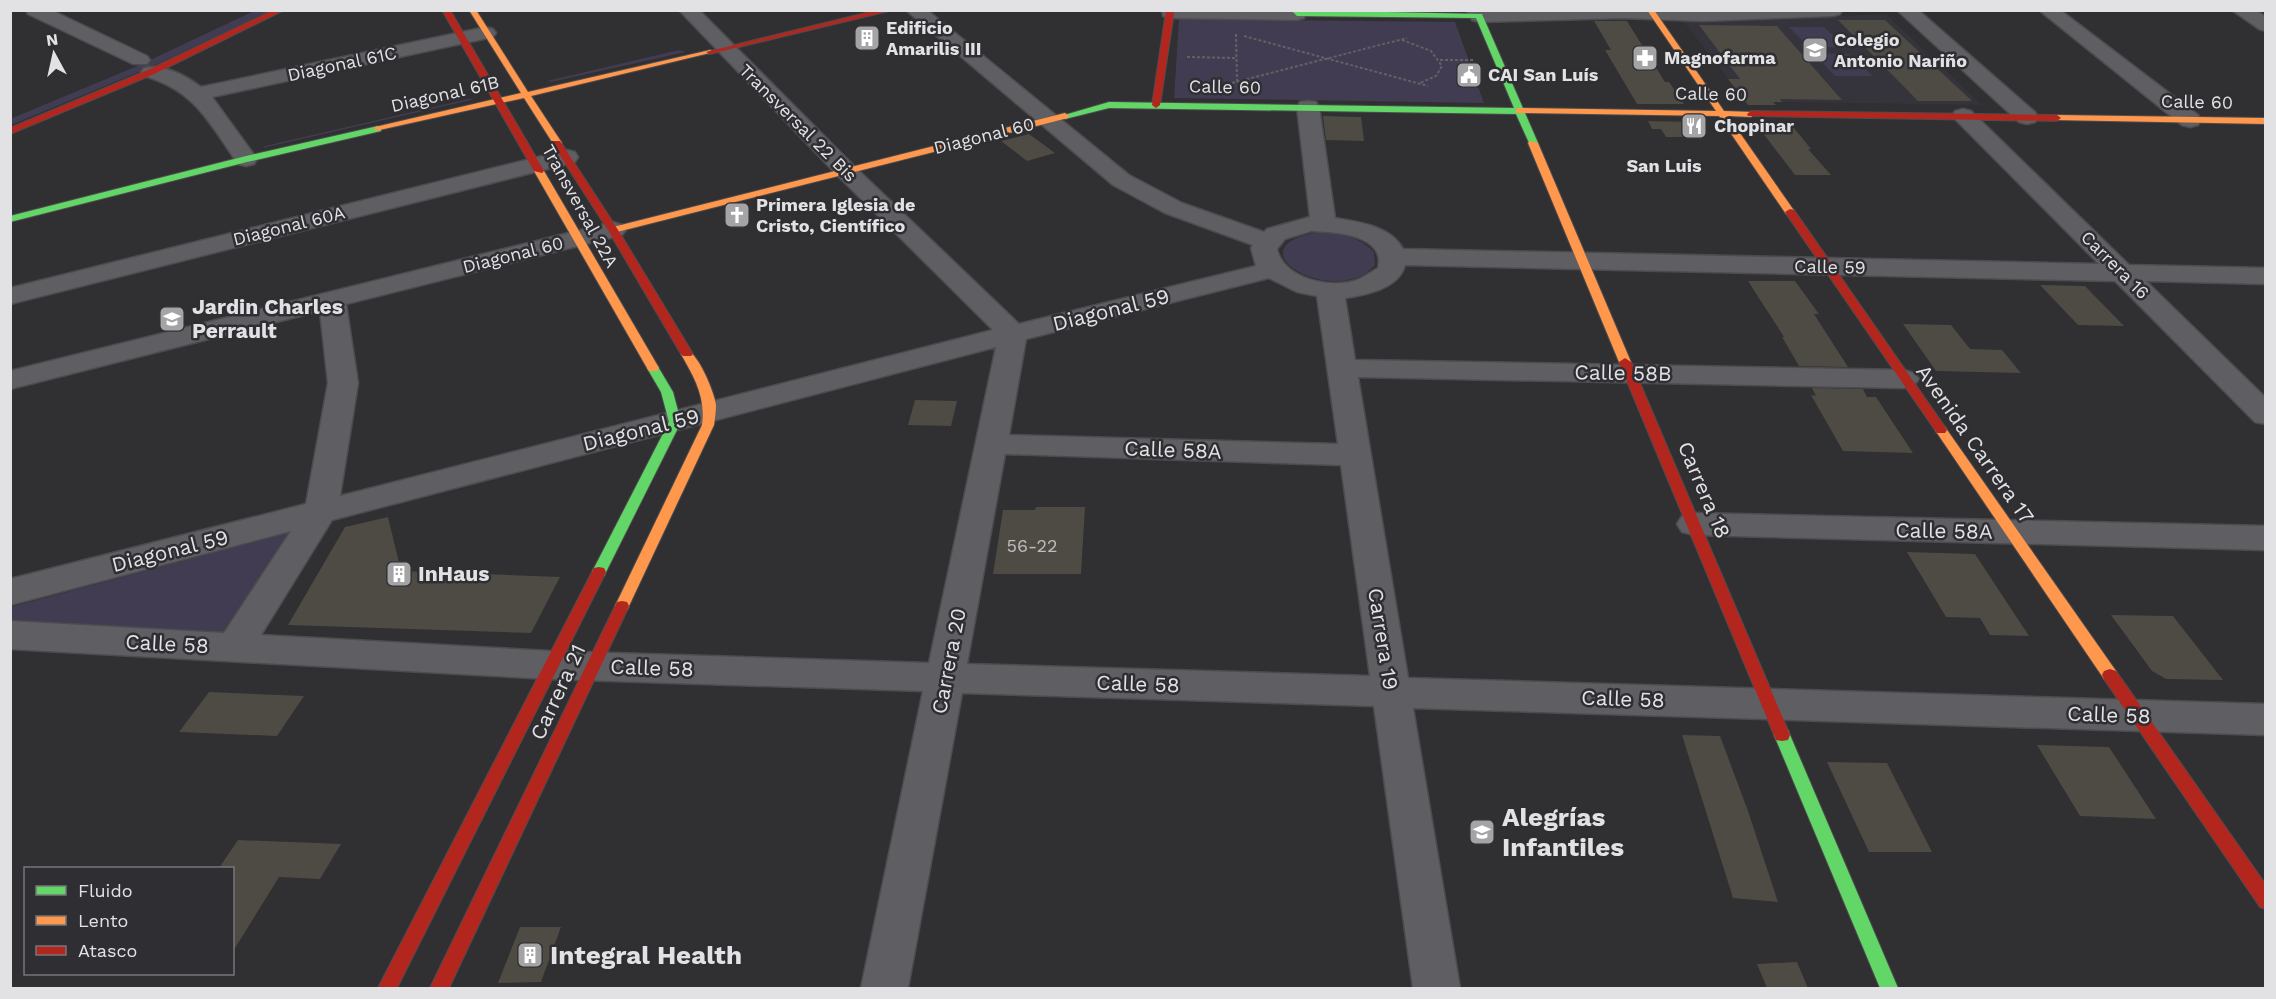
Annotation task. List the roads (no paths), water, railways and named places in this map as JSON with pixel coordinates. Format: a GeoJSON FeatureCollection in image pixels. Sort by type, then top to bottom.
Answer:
{"type":"FeatureCollection","features":[{"type":"Feature","properties":{"kind":"street"},"geometry":{"type":"LineString","coordinates":[[35,10],[147,62],[165,75],[184,83],[213,110],[242,153]]}},
{"type":"Feature","properties":{"kind":"street"},"geometry":{"type":"LineString","coordinates":[[10,131],[147,62],[281,10]]}},
{"type":"Feature","properties":{"kind":"street","name":"Transversal 22A"},"geometry":{"type":"LineString","coordinates":[[446,10],[667,392],[675,422]]}},
{"type":"Feature","properties":{"kind":"street","name":"Transversal 22A"},"geometry":{"type":"LineString","coordinates":[[472,10],[613,230],[705,385],[712,412]]}},
{"type":"Feature","properties":{"kind":"street","name":"Transversal 22 Bis"},"geometry":{"type":"LineString","coordinates":[[688,10],[846,171],[1013,334]]}},
{"type":"Feature","properties":{"kind":"street","name":"Diagonal 61B"},"geometry":{"type":"LineString","coordinates":[[720,43],[844,10]]}},
{"type":"Feature","properties":{"kind":"street","name":"Diagonal 61B"},"geometry":{"type":"LineString","coordinates":[[10,206],[720,43],[890,10]]}},
{"type":"Feature","properties":{"kind":"street"},"geometry":{"type":"LineString","coordinates":[[915,10],[1121,180],[1146,197],[1176,210],[1267,241]]}},
{"type":"Feature","properties":{"kind":"street"},"geometry":{"type":"LineString","coordinates":[[1156,105],[1163,57],[1173,13],[1651,12],[1702,15],[1833,10]]}},
{"type":"Feature","properties":{"kind":"street"},"geometry":{"type":"LineString","coordinates":[[1906,10],[2027,117]]}},
{"type":"Feature","properties":{"kind":"street"},"geometry":{"type":"LineString","coordinates":[[2048,10],[2190,120]]}},
{"type":"Feature","properties":{"kind":"street"},"geometry":{"type":"LineString","coordinates":[[2241,10],[2265,25]]}},
{"type":"Feature","properties":{"kind":"street","name":"Avenida Carrera 17"},"geometry":{"type":"LineString","coordinates":[[1651,12],[2265,901]]}},
{"type":"Feature","properties":{"kind":"street","name":"Carrera 18"},"geometry":{"type":"LineString","coordinates":[[1477,13],[1889,988]]}},
{"type":"Feature","properties":{"kind":"street","name":"Diagonal 61C"},"geometry":{"type":"LineString","coordinates":[[198,94],[486,33]]}},
{"type":"Feature","properties":{"kind":"street"},"geometry":{"type":"LineString","coordinates":[[119,69],[147,62]]}},
{"type":"Feature","properties":{"kind":"street","name":"Diagonal 60"},"geometry":{"type":"LineString","coordinates":[[10,380],[1049,119],[1108,105],[1156,105]]}},
{"type":"Feature","properties":{"kind":"street","name":"Calle 60"},"geometry":{"type":"LineString","coordinates":[[1156,105],[2265,121]]}},
{"type":"Feature","properties":{"kind":"street"},"geometry":{"type":"LineString","coordinates":[[1308,107],[1323,224]]}},
{"type":"Feature","properties":{"kind":"street","name":"Carrera 16"},"geometry":{"type":"LineString","coordinates":[[1963,116],[2265,414]]}},
{"type":"Feature","properties":{"kind":"street","name":"Diagonal 61B"},"geometry":{"type":"LineString","coordinates":[[10,219],[242,153]]}},
{"type":"Feature","properties":{"kind":"street","name":"Diagonal 60A"},"geometry":{"type":"LineString","coordinates":[[10,296],[567,157]]}},
{"type":"Feature","properties":{"kind":"street"},"geometry":{"type":"LineString","coordinates":[[1323,224],[1351,227],[1370,234],[1384,243],[1394,257],[1389,272],[1372,284],[1353,289],[1330,290],[1296,284],[1271,270],[1263,255],[1267,241],[1284,230],[1302,225],[1323,224]]}},
{"type":"Feature","properties":{"kind":"street","name":"Calle 59"},"geometry":{"type":"LineString","coordinates":[[1394,257],[2265,276]]}},
{"type":"Feature","properties":{"kind":"street","name":"Diagonal 59"},"geometry":{"type":"LineString","coordinates":[[10,592],[1013,334],[1271,270]]}},
{"type":"Feature","properties":{"kind":"street","name":"Carrera 19"},"geometry":{"type":"LineString","coordinates":[[1330,290],[1436,988]]}},
{"type":"Feature","properties":{"kind":"street"},"geometry":{"type":"LineString","coordinates":[[234,647],[321,512],[343,383],[332,300]]}},
{"type":"Feature","properties":{"kind":"street","name":"Carrera 20"},"geometry":{"type":"LineString","coordinates":[[884,988],[1013,334]]}},
{"type":"Feature","properties":{"kind":"street","name":"Calle 58B"},"geometry":{"type":"LineString","coordinates":[[1342,368],[1904,379]]}},
{"type":"Feature","properties":{"kind":"street","name":"Carrera 21"},"geometry":{"type":"LineString","coordinates":[[439,988],[708,425],[712,412]]}},
{"type":"Feature","properties":{"kind":"street","name":"Carrera 21"},"geometry":{"type":"LineString","coordinates":[[387,988],[675,422]]}},
{"type":"Feature","properties":{"kind":"street","name":"Calle 58A"},"geometry":{"type":"LineString","coordinates":[[991,444],[1356,455]]}},
{"type":"Feature","properties":{"kind":"street","name":"Calle 58A"},"geometry":{"type":"LineString","coordinates":[[1694,524],[2265,538]]}},
{"type":"Feature","properties":{"kind":"street","name":"Calle 58"},"geometry":{"type":"LineString","coordinates":[[10,635],[550,665],[2265,720]]}},
{"type":"Feature","properties":{"kind":"place","name":"Edificio Amarilis III"},"geometry":{"type":"Point","coordinates":[867,38]}},
{"type":"Feature","properties":{"kind":"place","name":"Colegio Antonio Nariño"},"geometry":{"type":"Point","coordinates":[1815,50]}},
{"type":"Feature","properties":{"kind":"place","name":"Magnofarma"},"geometry":{"type":"Point","coordinates":[1645,58]}},
{"type":"Feature","properties":{"kind":"place","name":"CAI San Luís"},"geometry":{"type":"Point","coordinates":[1469,75]}},
{"type":"Feature","properties":{"kind":"place","name":"Chopinar"},"geometry":{"type":"Point","coordinates":[1694,126]}},
{"type":"Feature","properties":{"kind":"place","name":"Primera Iglesia de Cristo, Científico"},"geometry":{"type":"Point","coordinates":[737,215]}},
{"type":"Feature","properties":{"kind":"place","name":"Jardin Charles Perrault"},"geometry":{"type":"Point","coordinates":[172,319]}},
{"type":"Feature","properties":{"kind":"place","name":"InHaus"},"geometry":{"type":"Point","coordinates":[399,574]}},
{"type":"Feature","properties":{"kind":"place","name":"Alegrías Infantiles"},"geometry":{"type":"Point","coordinates":[1482,832]}},
{"type":"Feature","properties":{"kind":"place","name":"Integral Health"},"geometry":{"type":"Point","coordinates":[530,955]}},
{"type":"Feature","properties":{"kind":"district","name":"San Luis"},"geometry":{"type":"Point","coordinates":[1664,166]}}]}
